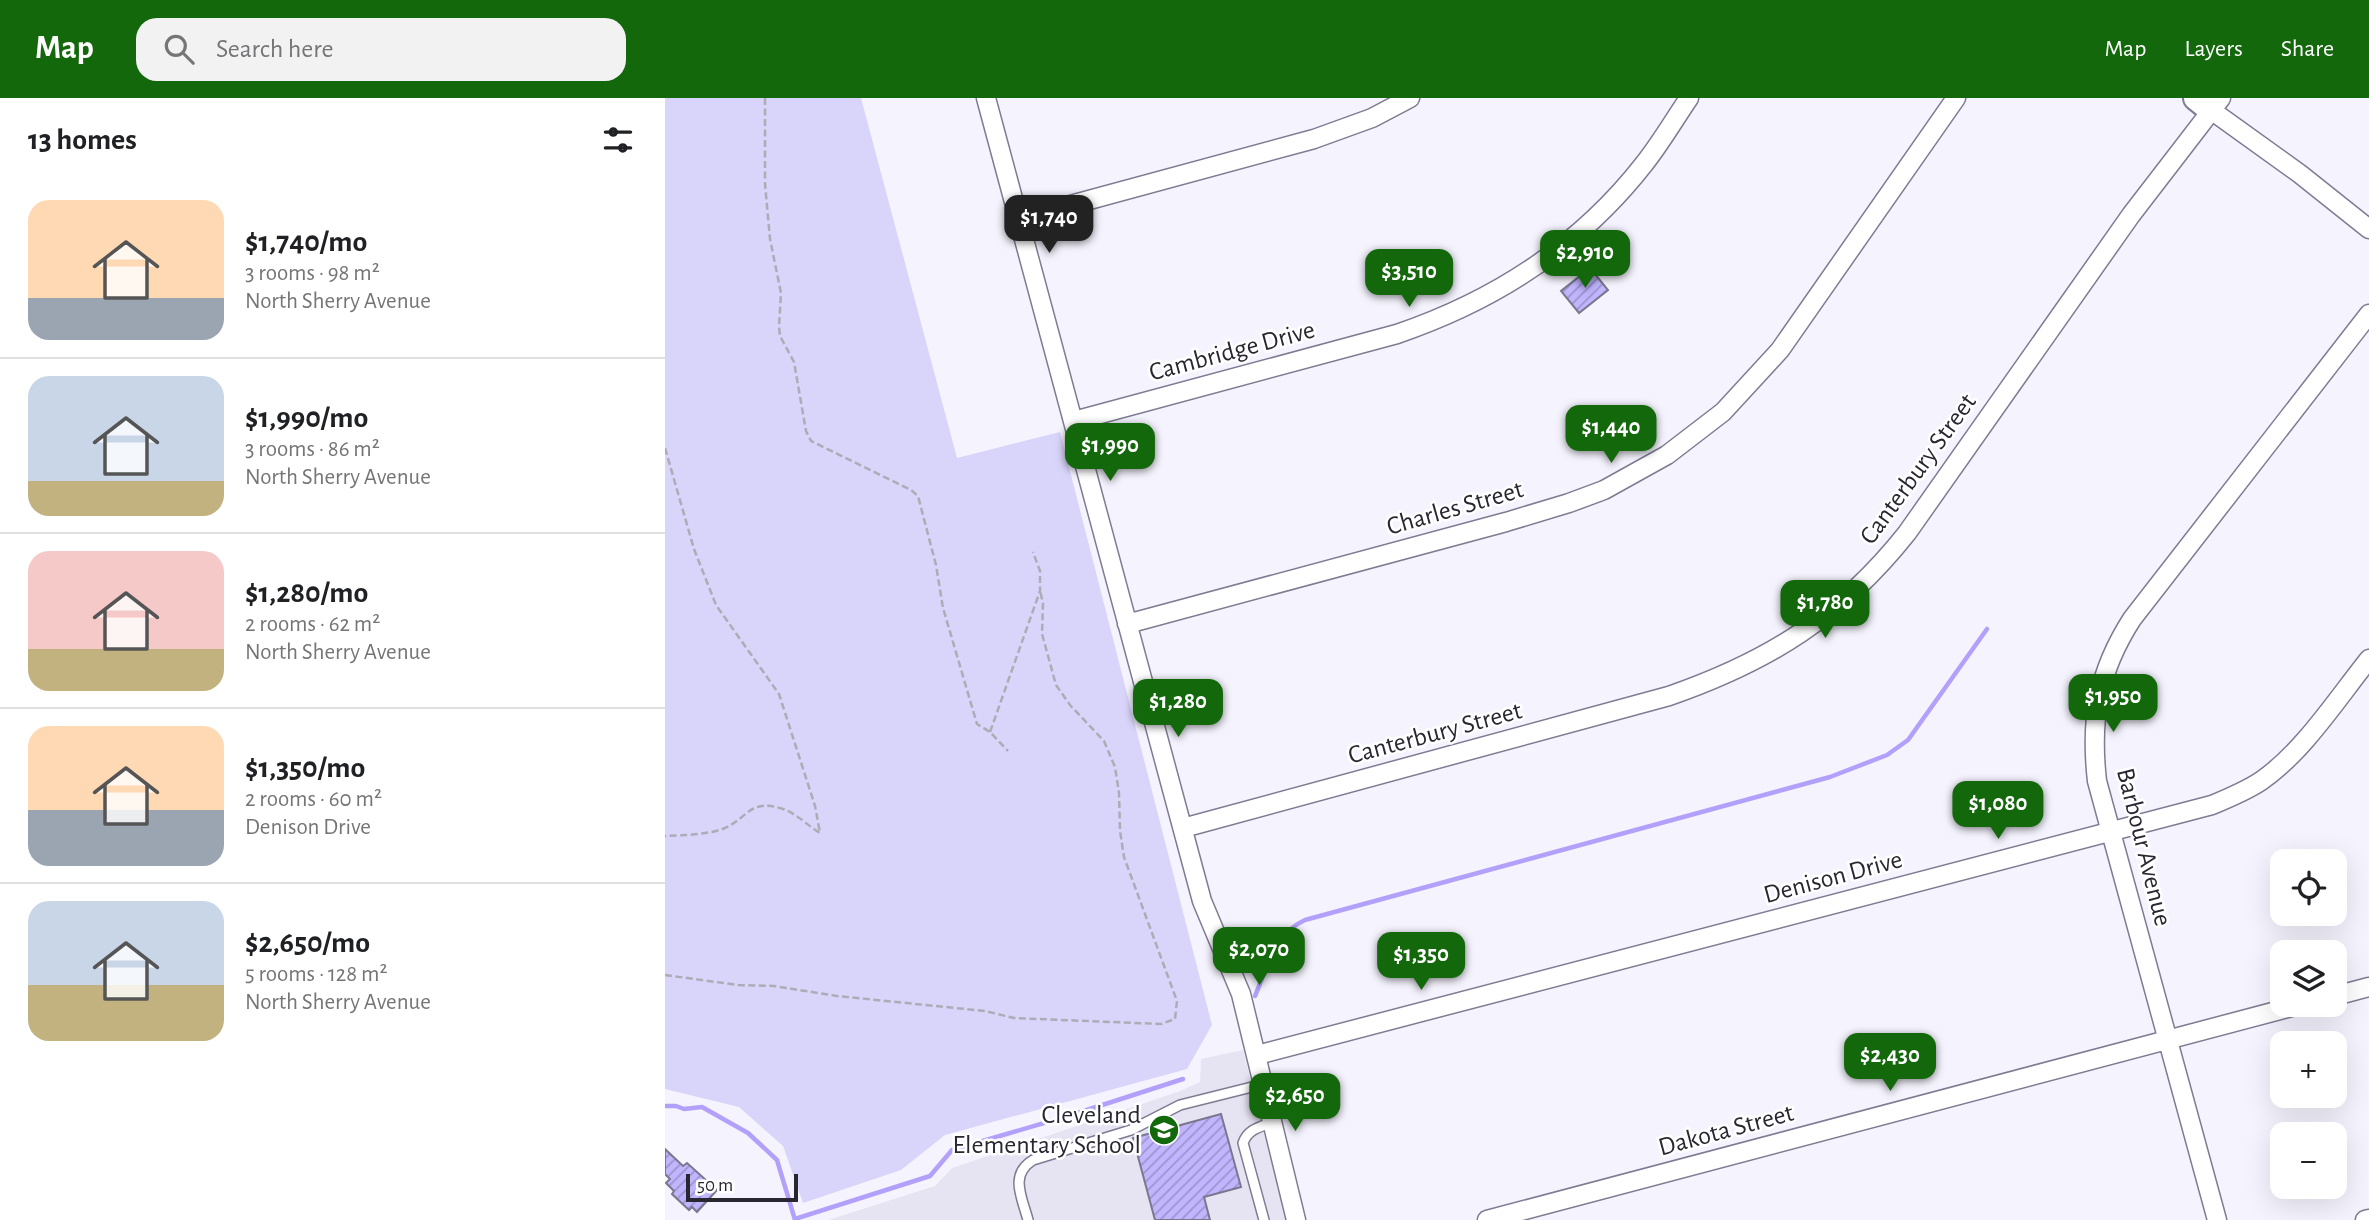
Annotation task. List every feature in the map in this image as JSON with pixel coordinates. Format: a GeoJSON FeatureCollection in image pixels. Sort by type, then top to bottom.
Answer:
{"type":"FeatureCollection","features":[{"type":"Feature","properties":{"kind":"street"},"geometry":{"type":"LineString","coordinates":[[986,98],[1202,901],[1241,994],[1296,1220]]}},
{"type":"Feature","properties":{"kind":"street"},"geometry":{"type":"LineString","coordinates":[[1019,219],[1314,139],[1372,118],[1410,98]]}},
{"type":"Feature","properties":{"kind":"street","name":"Cambridge Drive"},"geometry":{"type":"LineString","coordinates":[[1074,421],[1397,334],[1467,306],[1546,259],[1574,239],[1602,213],[1644,163],[1689,98]]}},
{"type":"Feature","properties":{"kind":"street","name":"Charles Street"},"geometry":{"type":"LineString","coordinates":[[1127,624],[1569,503],[1604,490],[1667,456],[1723,412],[1780,350],[1956,98]]}},
{"type":"Feature","properties":{"kind":"street"},"geometry":{"type":"LineString","coordinates":[[2209,102],[2369,229]]}},
{"type":"Feature","properties":{"kind":"street","name":"Canterbury Street"},"geometry":{"type":"LineString","coordinates":[[1183,828],[1669,696],[1735,671],[1800,634],[1861,586],[1907,533],[2209,102]]}},
{"type":"Feature","properties":{"kind":"street","name":"Barbour Avenue"},"geometry":{"type":"LineString","coordinates":[[2217,1220],[2097,781],[2094,732],[2104,675],[2120,638],[2132,619],[2369,314]]}},
{"type":"Feature","properties":{"kind":"street","name":"Denison Drive"},"geometry":{"type":"LineString","coordinates":[[1257,1055],[2212,805],[2261,781],[2284,762],[2369,659]]}},
{"type":"Feature","properties":{"kind":"street"},"geometry":{"type":"LineString","coordinates":[[2347,993],[2369,987]]}},
{"type":"Feature","properties":{"kind":"street","name":"Dakota Street"},"geometry":{"type":"LineString","coordinates":[[1487,1220],[2270,1013]]}},
{"type":"Feature","properties":{"kind":"lane"},"geometry":{"type":"LineString","coordinates":[[1028,1220],[1017,1181],[1023,1166],[1033,1160],[1131,1129],[1179,1105],[1264,1084]]}},
{"type":"Feature","properties":{"kind":"lane"},"geometry":{"type":"LineString","coordinates":[[1264,1220],[1243,1143],[1252,1130],[1273,1122]]}},
{"type":"Feature","properties":{"kind":"path"},"geometry":{"type":"LineString","coordinates":[[765,98],[765,184],[770,239],[781,293],[780,337],[794,362],[806,431],[811,441],[911,490],[918,496],[957,660],[977,724],[990,732],[1008,751]]}},
{"type":"Feature","properties":{"kind":"path"},"geometry":{"type":"LineString","coordinates":[[665,448],[694,549],[716,605],[779,694],[815,806],[820,833],[790,812],[764,805],[748,810],[727,828],[665,836]]}},
{"type":"Feature","properties":{"kind":"path"},"geometry":{"type":"LineString","coordinates":[[990,732],[1039,591],[1040,571],[1033,552]]}},
{"type":"Feature","properties":{"kind":"path"},"geometry":{"type":"LineString","coordinates":[[665,975],[985,1012],[1014,1018],[1161,1024],[1175,1019],[1177,1001],[1124,857],[1115,767],[1104,741],[1070,705],[1056,685],[1042,634],[1043,603],[1039,591]]}},
{"type":"Feature","properties":{"kind":"shaded area"},"geometry":{"type":"Polygon","coordinates":[[[665,98],[861,98],[957,458],[1060,432],[1212,1025],[1187,1069],[945,1135],[901,1170],[803,1203],[783,1146],[739,1107],[665,1089],[665,98]]]}},
{"type":"Feature","properties":{"kind":"shaded area","name":"Cleveland Elementary School"},"geometry":{"type":"Polygon","coordinates":[[[1243,1050],[1286,1220],[828,1220],[935,1186],[952,1168],[1180,1091],[1200,1082],[1201,1059],[1243,1050]]]}},
{"type":"Feature","properties":{"kind":"building"},"geometry":{"type":"Polygon","coordinates":[[[1590,268],[1608,290],[1579,313],[1561,291],[1590,268]]]}},
{"type":"Feature","properties":{"kind":"building"},"geometry":{"type":"Polygon","coordinates":[[[1221,1114],[1241,1187],[1204,1197],[1210,1220],[1155,1220],[1133,1138],[1221,1114]]]}},
{"type":"Feature","properties":{"kind":"building"},"geometry":{"type":"Polygon","coordinates":[[[665,1149],[683,1166],[687,1163],[717,1190],[697,1212],[692,1207],[689,1210],[672,1194],[674,1191],[666,1183],[670,1179],[665,1174],[665,1149]]]}},
{"type":"Feature","properties":{"kind":"waterway"},"geometry":{"type":"LineString","coordinates":[[1255,996],[1279,942],[1286,933],[1305,920],[1830,777],[1887,755],[1908,740],[1987,629]]}},
{"type":"Feature","properties":{"kind":"waterway"},"geometry":{"type":"LineString","coordinates":[[795,1219],[930,1176],[952,1150],[1183,1079]]}},
{"type":"Feature","properties":{"kind":"waterway"},"geometry":{"type":"LineString","coordinates":[[665,1106],[684,1109],[702,1107],[748,1133],[777,1160],[795,1220]]}},
{"type":"Feature","properties":{"kind":"place","name":"Cleveland Elementary School"},"geometry":{"type":"Point","coordinates":[1164,1130]}}]}
